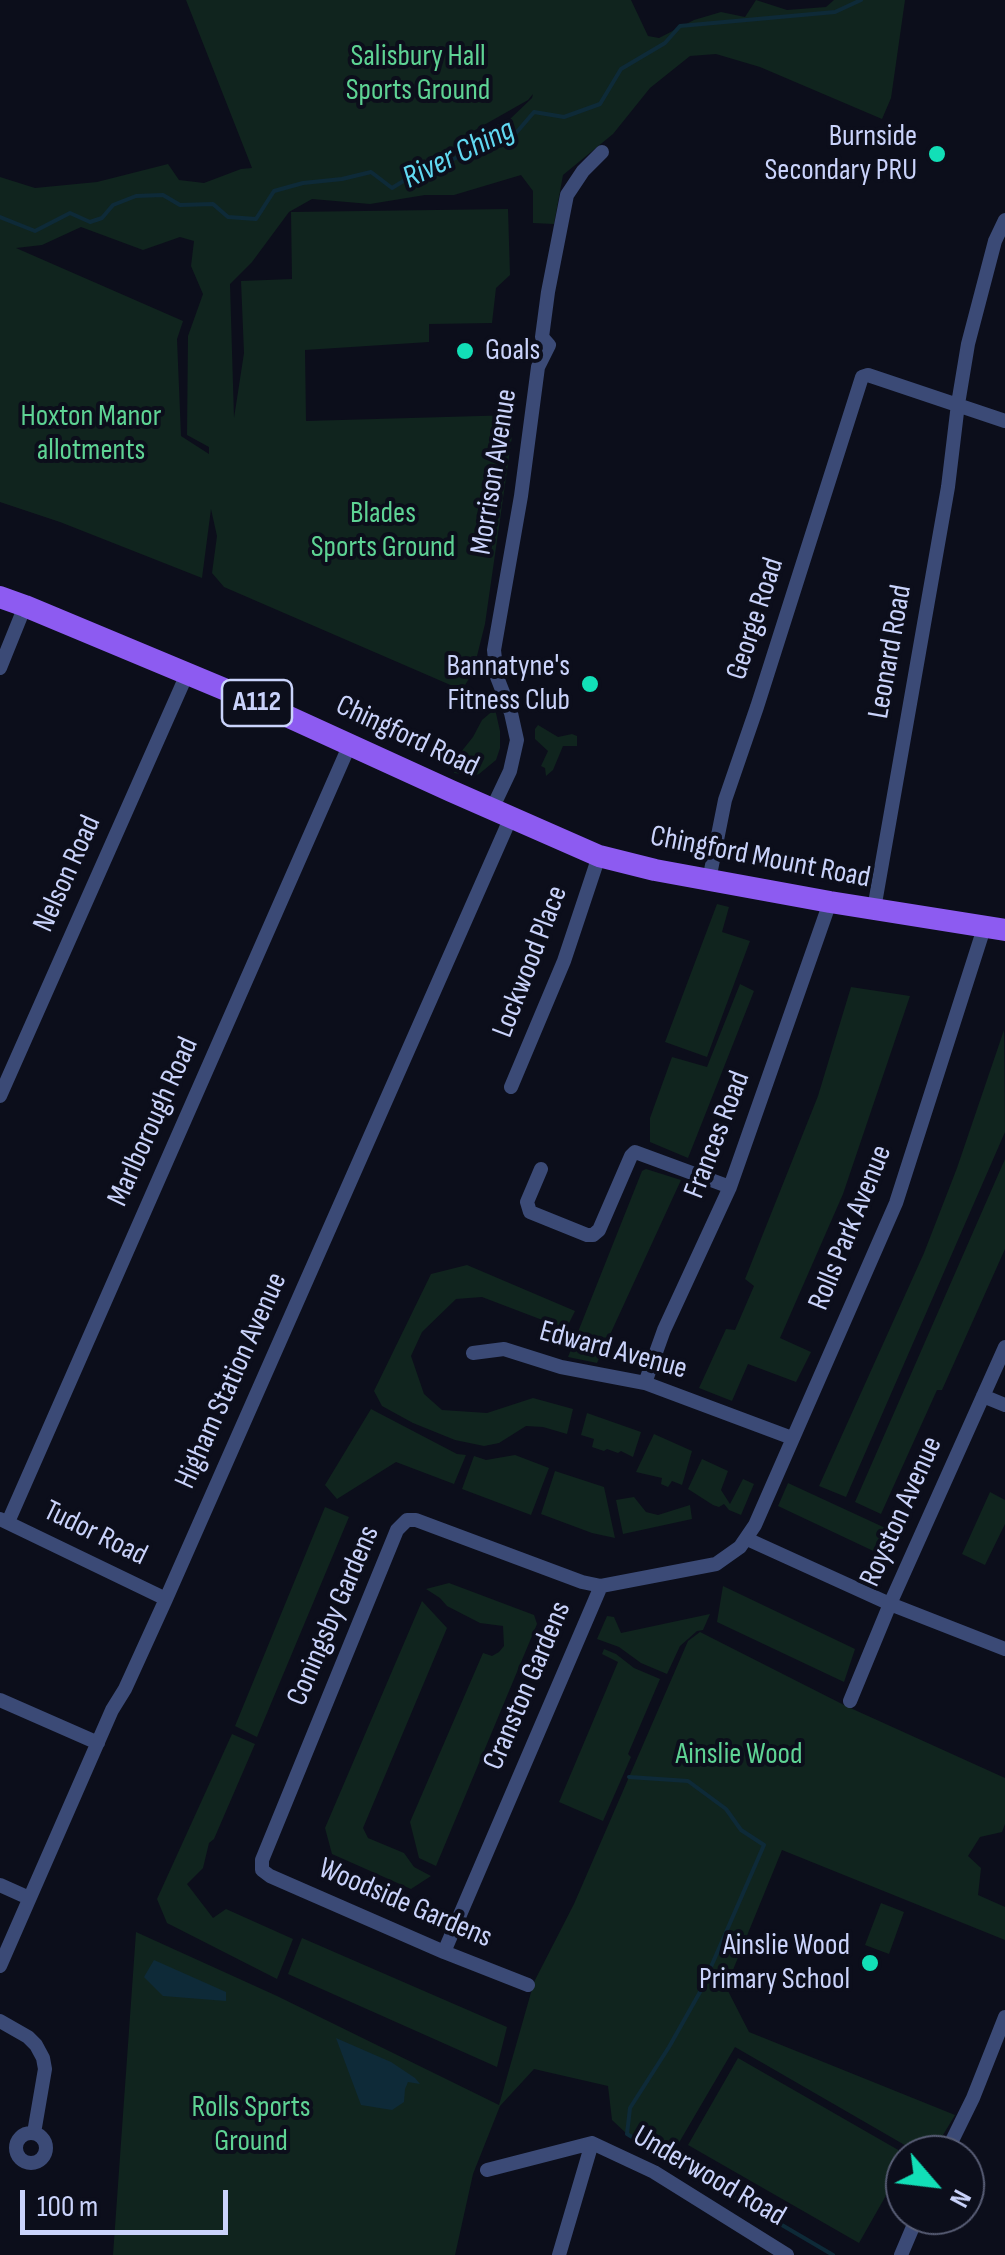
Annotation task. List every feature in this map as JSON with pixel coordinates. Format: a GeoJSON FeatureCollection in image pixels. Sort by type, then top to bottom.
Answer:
{"type":"FeatureCollection","features":[{"type":"Feature","properties":{"kind":"main road","name":"Chingford Road"},"geometry":{"type":"LineString","coordinates":[[0,598],[187,674],[501,813]]}},
{"type":"Feature","properties":{"kind":"main road","name":"Chingford Mount Road"},"geometry":{"type":"LineString","coordinates":[[501,813],[599,856],[654,870],[995,929]]}},
{"type":"Feature","properties":{"kind":"street","name":"Morrison Avenue"},"geometry":{"type":"LineString","coordinates":[[501,813],[517,730],[498,677],[494,650],[538,367],[549,345],[542,337],[548,292],[568,195],[583,171],[602,152]]}},
{"type":"Feature","properties":{"kind":"street","name":"Leonard Road"},"geometry":{"type":"LineString","coordinates":[[874,910],[948,487],[958,404],[981,290],[1005,220]]}},
{"type":"Feature","properties":{"kind":"street","name":"George Road"},"geometry":{"type":"LineString","coordinates":[[709,880],[725,800],[862,377],[868,375],[958,404]]}},
{"type":"Feature","properties":{"kind":"street"},"geometry":{"type":"LineString","coordinates":[[958,404],[1005,421]]}},
{"type":"Feature","properties":{"kind":"street"},"geometry":{"type":"LineString","coordinates":[[0,668],[25,606]]}},
{"type":"Feature","properties":{"kind":"street","name":"Nelson Road"},"geometry":{"type":"LineString","coordinates":[[0,1096],[187,674]]}},
{"type":"Feature","properties":{"kind":"street","name":"Marlborough Road"},"geometry":{"type":"LineString","coordinates":[[4,1520],[350,744]]}},
{"type":"Feature","properties":{"kind":"street","name":"Higham Station Avenue"},"geometry":{"type":"LineString","coordinates":[[0,1966],[166,1599],[501,813]]}},
{"type":"Feature","properties":{"kind":"street","name":"Lockwood Place"},"geometry":{"type":"LineString","coordinates":[[511,1087],[564,961],[599,856]]}},
{"type":"Feature","properties":{"kind":"street","name":"Frances Road"},"geometry":{"type":"LineString","coordinates":[[645,1383],[664,1330],[730,1187],[830,902]]}},
{"type":"Feature","properties":{"kind":"street","name":"Rolls Park Avenue"},"geometry":{"type":"LineString","coordinates":[[747,1540],[896,1202],[995,929]]}},
{"type":"Feature","properties":{"kind":"street"},"geometry":{"type":"LineString","coordinates":[[541,1168],[527,1202],[530,1212],[587,1235],[599,1230],[635,1152],[730,1187]]}},
{"type":"Feature","properties":{"kind":"street","name":"Royston Avenue"},"geometry":{"type":"LineString","coordinates":[[850,1701],[1005,1347]]}},
{"type":"Feature","properties":{"kind":"street","name":"Edward Avenue"},"geometry":{"type":"LineString","coordinates":[[473,1353],[504,1349],[561,1367],[645,1383],[792,1438]]}},
{"type":"Feature","properties":{"kind":"street"},"geometry":{"type":"LineString","coordinates":[[983,1396],[1005,1406]]}},
{"type":"Feature","properties":{"kind":"street","name":"Tudor Road"},"geometry":{"type":"LineString","coordinates":[[4,1520],[166,1599]]}},
{"type":"Feature","properties":{"kind":"street","name":"Coningsby Gardens"},"geometry":{"type":"LineString","coordinates":[[262,1870],[262,1860],[401,1524],[416,1520],[601,1586]]}},
{"type":"Feature","properties":{"kind":"street"},"geometry":{"type":"LineString","coordinates":[[747,1540],[1005,1650]]}},
{"type":"Feature","properties":{"kind":"street","name":"Cranston Gardens"},"geometry":{"type":"LineString","coordinates":[[444,1952],[601,1586],[716,1564],[747,1540]]}},
{"type":"Feature","properties":{"kind":"street"},"geometry":{"type":"LineString","coordinates":[[0,1700],[98,1743]]}},
{"type":"Feature","properties":{"kind":"street","name":"Woodside Gardens"},"geometry":{"type":"LineString","coordinates":[[262,1870],[444,1952],[528,1984]]}},
{"type":"Feature","properties":{"kind":"street"},"geometry":{"type":"LineString","coordinates":[[0,1885],[29,1898]]}},
{"type":"Feature","properties":{"kind":"street"},"geometry":{"type":"LineString","coordinates":[[955,2135],[974,2098],[1005,2017]]}},
{"type":"Feature","properties":{"kind":"street"},"geometry":{"type":"LineString","coordinates":[[0,2021],[28,2036],[43,2058],[45,2068],[34,2133]]}},
{"type":"Feature","properties":{"kind":"street"},"geometry":{"type":"LineString","coordinates":[[560,2254],[592,2143]]}},
{"type":"Feature","properties":{"kind":"street","name":"Underwood Road"},"geometry":{"type":"LineString","coordinates":[[487,2170],[592,2143],[654,2172],[788,2255]]}},
{"type":"Feature","properties":{"kind":"green space"},"geometry":{"type":"Polygon","coordinates":[[[186,0],[631,0],[648,36],[659,38],[694,20],[721,12],[745,17],[756,0],[787,10],[826,7],[834,0],[905,0],[891,98],[882,119],[760,67],[716,54],[690,56],[650,88],[613,134],[563,175],[554,224],[533,223],[533,191],[521,175],[454,195],[425,195],[370,204],[312,199],[289,212],[252,262],[230,284],[234,418],[244,353],[241,281],[292,279],[291,212],[508,209],[510,275],[496,288],[492,323],[429,324],[429,342],[305,350],[306,421],[515,415],[485,624],[473,672],[462,690],[224,587],[212,573],[217,536],[211,509],[202,578],[0,502],[0,177],[35,188],[97,182],[168,164],[179,180],[204,183],[252,168],[186,0]],[[533,94],[454,142],[509,120],[532,98],[533,94]],[[81,227],[42,245],[16,248],[183,321],[177,339],[181,436],[209,454],[209,447],[187,435],[188,336],[203,294],[191,266],[194,241],[180,237],[143,250],[81,227]]]}},
{"type":"Feature","properties":{"kind":"green space"},"geometry":{"type":"Polygon","coordinates":[[[495,709],[500,731],[496,760],[474,776],[454,773],[461,752],[482,720],[495,709]]]}},
{"type":"Feature","properties":{"kind":"green space"},"geometry":{"type":"Polygon","coordinates":[[[538,725],[558,737],[577,736],[577,746],[563,746],[553,770],[546,776],[541,766],[548,751],[535,739],[538,725]]]}},
{"type":"Feature","properties":{"kind":"green space"},"geometry":{"type":"Polygon","coordinates":[[[717,904],[729,907],[722,932],[750,941],[707,1057],[665,1042],[717,904]]]}},
{"type":"Feature","properties":{"kind":"green space"},"geometry":{"type":"Polygon","coordinates":[[[740,984],[754,991],[688,1158],[650,1142],[650,1118],[672,1057],[707,1067],[740,984]]]}},
{"type":"Feature","properties":{"kind":"green space"},"geometry":{"type":"Polygon","coordinates":[[[851,987],[910,996],[843,1194],[780,1338],[811,1352],[796,1382],[748,1364],[732,1401],[699,1388],[726,1329],[735,1330],[754,1286],[745,1279],[818,1096],[851,987]]]}},
{"type":"Feature","properties":{"kind":"green space"},"geometry":{"type":"Polygon","coordinates":[[[1004,1030],[1005,1132],[846,1497],[819,1486],[924,1253],[1004,1030]]]}},
{"type":"Feature","properties":{"kind":"green space"},"geometry":{"type":"Polygon","coordinates":[[[1005,1159],[1005,1249],[881,1514],[855,1502],[1005,1159]]]}},
{"type":"Feature","properties":{"kind":"green space"},"geometry":{"type":"Polygon","coordinates":[[[642,1171],[681,1180],[597,1363],[568,1357],[642,1171]]]}},
{"type":"Feature","properties":{"kind":"green space"},"geometry":{"type":"Polygon","coordinates":[[[467,1265],[575,1311],[566,1329],[482,1297],[456,1299],[422,1332],[411,1356],[424,1394],[442,1410],[487,1413],[533,1398],[573,1409],[567,1434],[526,1426],[499,1443],[484,1446],[455,1440],[382,1406],[374,1391],[431,1274],[467,1265]]]}},
{"type":"Feature","properties":{"kind":"green space"},"geometry":{"type":"Polygon","coordinates":[[[371,1409],[457,1454],[466,1455],[454,1484],[396,1462],[337,1499],[325,1485],[371,1409]]]}},
{"type":"Feature","properties":{"kind":"green space"},"geometry":{"type":"Polygon","coordinates":[[[587,1413],[641,1432],[633,1457],[592,1447],[594,1439],[581,1435],[587,1413]]]}},
{"type":"Feature","properties":{"kind":"green space"},"geometry":{"type":"Polygon","coordinates":[[[654,1434],[692,1451],[682,1485],[672,1481],[668,1487],[661,1484],[662,1478],[636,1472],[654,1434]]]}},
{"type":"Feature","properties":{"kind":"green space"},"geometry":{"type":"Polygon","coordinates":[[[515,1455],[549,1468],[531,1515],[462,1489],[474,1456],[486,1460],[515,1455]]]}},
{"type":"Feature","properties":{"kind":"green space"},"geometry":{"type":"Polygon","coordinates":[[[702,1459],[728,1471],[721,1490],[730,1504],[743,1479],[754,1484],[741,1515],[724,1504],[713,1505],[688,1489],[702,1459]]]}},
{"type":"Feature","properties":{"kind":"green space"},"geometry":{"type":"Polygon","coordinates":[[[555,1471],[604,1487],[615,1538],[541,1514],[555,1471]]]}},
{"type":"Feature","properties":{"kind":"green space"},"geometry":{"type":"Polygon","coordinates":[[[788,1483],[894,1532],[884,1556],[778,1506],[788,1483]]]}},
{"type":"Feature","properties":{"kind":"green space"},"geometry":{"type":"Polygon","coordinates":[[[990,1492],[1005,1500],[1005,1524],[985,1565],[962,1554],[990,1492]]]}},
{"type":"Feature","properties":{"kind":"green space"},"geometry":{"type":"Polygon","coordinates":[[[634,1497],[646,1512],[658,1515],[690,1505],[692,1519],[623,1534],[616,1500],[634,1497]]]}},
{"type":"Feature","properties":{"kind":"green space"},"geometry":{"type":"Polygon","coordinates":[[[325,1507],[349,1517],[257,1737],[235,1726],[325,1507]]]}},
{"type":"Feature","properties":{"kind":"green space"},"geometry":{"type":"Polygon","coordinates":[[[449,1583],[534,1615],[537,1624],[436,1866],[419,1858],[410,1822],[483,1653],[492,1656],[504,1646],[503,1626],[480,1623],[447,1606],[426,1589],[449,1583]]]}},
{"type":"Feature","properties":{"kind":"green space"},"geometry":{"type":"Polygon","coordinates":[[[723,1586],[855,1649],[844,1682],[717,1622],[723,1586]]]}},
{"type":"Feature","properties":{"kind":"green space"},"geometry":{"type":"Polygon","coordinates":[[[422,1601],[447,1628],[363,1828],[368,1838],[404,1853],[414,1867],[431,1876],[411,1889],[332,1854],[325,1828],[422,1601]]]}},
{"type":"Feature","properties":{"kind":"green space"},"geometry":{"type":"Polygon","coordinates":[[[710,1614],[703,1630],[680,1646],[667,1674],[597,1639],[607,1616],[614,1617],[621,1633],[710,1614]]]}},
{"type":"Feature","properties":{"kind":"green space"},"geometry":{"type":"Polygon","coordinates":[[[700,1632],[846,1706],[1005,1778],[1002,1832],[980,1837],[968,1856],[981,1868],[978,1895],[1005,1907],[1005,1940],[782,1850],[726,1987],[749,2032],[955,2115],[943,2135],[887,2135],[735,2047],[670,2158],[627,2134],[612,2120],[608,2086],[534,2069],[500,2106],[473,2174],[455,2255],[113,2255],[136,1932],[499,2105],[534,1982],[574,1904],[688,1641],[700,1632]]]}},
{"type":"Feature","properties":{"kind":"green space"},"geometry":{"type":"Polygon","coordinates":[[[604,1649],[660,1679],[603,1821],[559,1802],[618,1662],[602,1654],[604,1649]]]}},
{"type":"Feature","properties":{"kind":"green space"},"geometry":{"type":"Polygon","coordinates":[[[232,1734],[255,1744],[209,1843],[203,1868],[187,1884],[213,1918],[226,1909],[293,1939],[277,1979],[167,1923],[157,1899],[232,1734]]]}},
{"type":"Feature","properties":{"kind":"green space"},"geometry":{"type":"Polygon","coordinates":[[[881,1903],[904,1912],[889,1954],[865,1945],[881,1903]]]}},
{"type":"Feature","properties":{"kind":"green space"},"geometry":{"type":"Polygon","coordinates":[[[302,1938],[507,2027],[497,2067],[288,1974],[302,1938]]]}},
{"type":"Feature","properties":{"kind":"green space"},"geometry":{"type":"Polygon","coordinates":[[[738,2058],[885,2142],[885,2197],[859,2243],[688,2145],[738,2058]]]}},
{"type":"Feature","properties":{"kind":"water"},"geometry":{"type":"Polygon","coordinates":[[[154,1960],[226,1992],[226,2001],[163,1996],[144,1977],[154,1960]]]}},
{"type":"Feature","properties":{"kind":"water"},"geometry":{"type":"Polygon","coordinates":[[[336,2038],[391,2062],[420,2084],[408,2082],[404,2102],[392,2110],[361,2105],[336,2038]]]}},
{"type":"Feature","properties":{"kind":"waterway","name":"River Ching"},"geometry":{"type":"LineString","coordinates":[[0,217],[35,231],[70,213],[90,222],[102,218],[113,205],[136,196],[163,195],[180,205],[213,204],[228,217],[256,219],[274,191],[303,183],[371,172],[392,188],[516,133],[534,112],[564,117],[600,104],[621,69],[665,43],[680,26],[835,12],[861,0]]}},
{"type":"Feature","properties":{"kind":"waterway"},"geometry":{"type":"LineString","coordinates":[[629,1777],[688,1781],[726,1809],[741,1830],[764,1845],[700,1992],[630,2108],[627,2134],[833,2255]]}},
{"type":"Feature","properties":{"kind":"place","name":"Burnside Secondary PRU"},"geometry":{"type":"Point","coordinates":[937,154]}},
{"type":"Feature","properties":{"kind":"place","name":"Goals"},"geometry":{"type":"Point","coordinates":[465,351]}},
{"type":"Feature","properties":{"kind":"place","name":"Bannatyne's Fitness Club"},"geometry":{"type":"Point","coordinates":[590,684]}},
{"type":"Feature","properties":{"kind":"place","name":"Ainslie Wood Primary School"},"geometry":{"type":"Point","coordinates":[870,1963]}},
{"type":"Feature","properties":{"kind":"park label","name":"Salisbury Hall Sports Ground"},"geometry":{"type":"Point","coordinates":[418,74]}},
{"type":"Feature","properties":{"kind":"park label","name":"Hoxton Manor allotments"},"geometry":{"type":"Point","coordinates":[91,434]}},
{"type":"Feature","properties":{"kind":"park label","name":"Blades Sports Ground"},"geometry":{"type":"Point","coordinates":[383,531]}},
{"type":"Feature","properties":{"kind":"park label","name":"Ainslie Wood"},"geometry":{"type":"Point","coordinates":[739,1755]}},
{"type":"Feature","properties":{"kind":"park label","name":"Rolls Sports Ground"},"geometry":{"type":"Point","coordinates":[251,2125]}}]}
